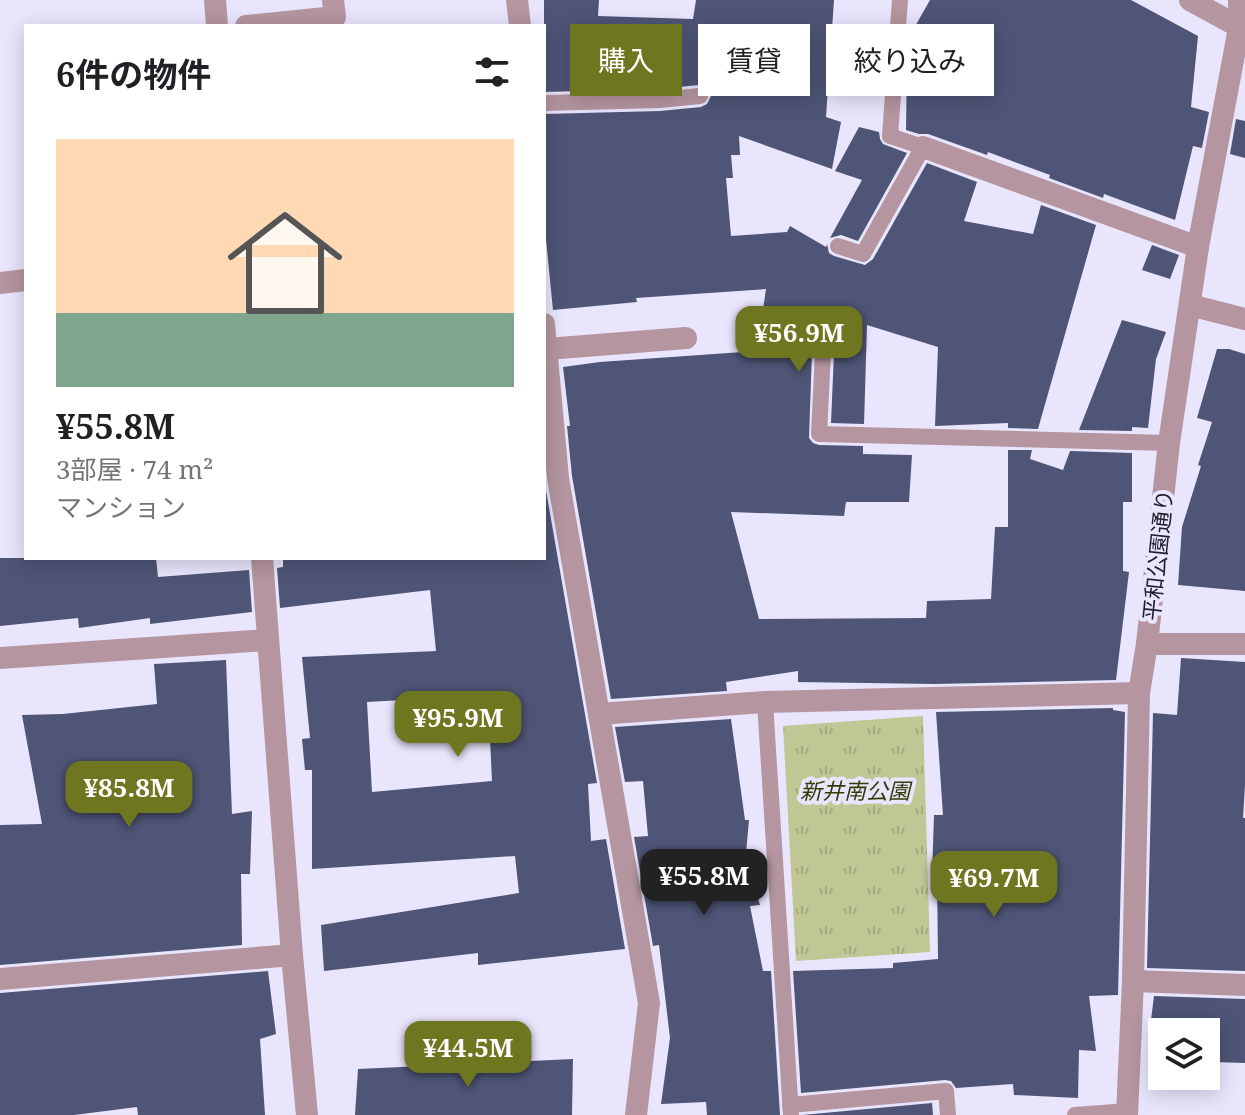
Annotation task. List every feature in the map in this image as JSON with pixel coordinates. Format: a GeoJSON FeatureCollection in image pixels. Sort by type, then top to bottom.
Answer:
{"type":"FeatureCollection","features":[{"type":"Feature","properties":{"kind":"street"},"geometry":{"type":"LineString","coordinates":[[215,0],[217,24]]}},
{"type":"Feature","properties":{"kind":"street"},"geometry":{"type":"LineString","coordinates":[[266,24],[335,17],[333,0]]}},
{"type":"Feature","properties":{"kind":"street"},"geometry":{"type":"LineString","coordinates":[[517,0],[520,24]]}},
{"type":"Feature","properties":{"kind":"street"},"geometry":{"type":"LineString","coordinates":[[1190,0],[1242,29]]}},
{"type":"Feature","properties":{"kind":"street","name":"平和公園通り"},"geometry":{"type":"LineString","coordinates":[[1127,1113],[1139,693],[1169,443],[1198,247],[1242,29],[1239,0]]}},
{"type":"Feature","properties":{"kind":"street"},"geometry":{"type":"LineString","coordinates":[[923,147],[1198,247]]}},
{"type":"Feature","properties":{"kind":"street"},"geometry":{"type":"LineString","coordinates":[[0,283],[24,280]]}},
{"type":"Feature","properties":{"kind":"street"},"geometry":{"type":"LineString","coordinates":[[1190,305],[1245,319]]}},
{"type":"Feature","properties":{"kind":"street"},"geometry":{"type":"LineString","coordinates":[[547,349],[686,338]]}},
{"type":"Feature","properties":{"kind":"street"},"geometry":{"type":"LineString","coordinates":[[546,341],[551,478],[599,714],[649,1003],[636,1115]]}},
{"type":"Feature","properties":{"kind":"street"},"geometry":{"type":"LineString","coordinates":[[262,560],[307,1115]]}},
{"type":"Feature","properties":{"kind":"street"},"geometry":{"type":"LineString","coordinates":[[0,658],[268,640]]}},
{"type":"Feature","properties":{"kind":"street"},"geometry":{"type":"LineString","coordinates":[[1147,644],[1245,644]]}},
{"type":"Feature","properties":{"kind":"street"},"geometry":{"type":"LineString","coordinates":[[599,714],[765,702],[1139,693]]}},
{"type":"Feature","properties":{"kind":"street"},"geometry":{"type":"LineString","coordinates":[[0,979],[292,955]]}},
{"type":"Feature","properties":{"kind":"street"},"geometry":{"type":"LineString","coordinates":[[1133,981],[1245,985]]}},
{"type":"Feature","properties":{"kind":"lane"},"geometry":{"type":"LineString","coordinates":[[838,246],[863,254],[923,147],[890,136],[900,0]]}},
{"type":"Feature","properties":{"kind":"lane"},"geometry":{"type":"LineString","coordinates":[[546,103],[700,96]]}},
{"type":"Feature","properties":{"kind":"lane"},"geometry":{"type":"LineString","coordinates":[[823,353],[819,434],[1169,443]]}},
{"type":"Feature","properties":{"kind":"lane"},"geometry":{"type":"LineString","coordinates":[[765,702],[790,1110],[946,1091],[948,1115]]}},
{"type":"Feature","properties":{"kind":"lane"},"geometry":{"type":"LineString","coordinates":[[1075,1115],[1127,1113]]}},
{"type":"Feature","properties":{"kind":"green space","name":"新井南公園"},"geometry":{"type":"Polygon","coordinates":[[[923,716],[930,952],[796,961],[783,726],[923,716]]]}},
{"type":"Feature","properties":{"kind":"building"},"geometry":{"type":"Polygon","coordinates":[[[544,0],[599,0],[598,16],[693,19],[696,0],[834,0],[832,24],[826,24],[826,117],[841,122],[832,169],[739,136],[740,155],[731,155],[733,178],[726,178],[731,236],[787,232],[790,226],[826,247],[827,244],[829,253],[834,256],[865,265],[873,259],[927,163],[977,182],[964,221],[1033,234],[1041,205],[1096,225],[1038,429],[1008,428],[1008,423],[935,426],[938,347],[867,325],[864,424],[831,423],[834,353],[828,343],[819,343],[812,352],[809,438],[819,445],[863,446],[863,454],[912,455],[909,502],[846,502],[844,516],[731,512],[759,619],[926,618],[927,601],[991,599],[995,527],[1008,527],[1008,450],[1032,450],[1030,459],[1063,470],[1070,451],[1132,453],[1132,502],[1123,502],[1123,571],[1129,572],[1116,680],[934,684],[798,682],[798,671],[726,682],[727,691],[611,699],[572,476],[563,367],[757,351],[766,289],[636,298],[637,302],[553,310],[546,239],[546,114],[701,107],[707,104],[711,96],[810,96],[810,24],[698,24],[698,85],[682,87],[682,24],[570,24],[570,91],[546,92],[544,0]]]}},
{"type":"Feature","properties":{"kind":"building"},"geometry":{"type":"Polygon","coordinates":[[[930,0],[1131,0],[1198,36],[1191,107],[1209,112],[1202,148],[1193,146],[1175,220],[1104,194],[1103,198],[988,152],[987,155],[928,134],[906,130],[906,96],[994,96],[994,24],[916,24],[930,0]]]}},
{"type":"Feature","properties":{"kind":"building"},"geometry":{"type":"Polygon","coordinates":[[[1236,119],[1245,121],[1245,158],[1230,154],[1236,119]]]}},
{"type":"Feature","properties":{"kind":"building"},"geometry":{"type":"Polygon","coordinates":[[[859,127],[879,132],[883,144],[907,153],[858,241],[841,235],[830,238],[862,180],[835,171],[859,127]]]}},
{"type":"Feature","properties":{"kind":"building"},"geometry":{"type":"Polygon","coordinates":[[[1152,245],[1179,255],[1170,279],[1142,270],[1152,245]]]}},
{"type":"Feature","properties":{"kind":"building"},"geometry":{"type":"Polygon","coordinates":[[[1122,320],[1166,332],[1156,359],[1148,428],[1132,427],[1132,431],[1079,430],[1122,320]]]}},
{"type":"Feature","properties":{"kind":"building"},"geometry":{"type":"Polygon","coordinates":[[[1217,349],[1245,354],[1245,591],[1178,585],[1182,527],[1212,422],[1197,418],[1217,349]]]}},
{"type":"Feature","properties":{"kind":"building"},"geometry":{"type":"Polygon","coordinates":[[[546,490],[597,783],[588,784],[591,841],[606,839],[625,949],[478,965],[478,953],[324,971],[321,925],[519,893],[515,856],[312,869],[312,770],[305,770],[302,739],[310,738],[302,657],[436,651],[430,590],[280,608],[277,568],[283,567],[283,560],[546,560],[546,490]],[[488,694],[440,700],[367,702],[372,792],[492,781],[488,694]]]}},
{"type":"Feature","properties":{"kind":"building"},"geometry":{"type":"Polygon","coordinates":[[[0,558],[156,560],[158,577],[249,570],[252,612],[150,624],[150,618],[79,628],[78,618],[0,626],[0,558]]]}},
{"type":"Feature","properties":{"kind":"building"},"geometry":{"type":"Polygon","coordinates":[[[1181,658],[1245,662],[1245,971],[1147,968],[1153,713],[1177,715],[1181,658]]]}},
{"type":"Feature","properties":{"kind":"building"},"geometry":{"type":"Polygon","coordinates":[[[226,660],[232,814],[252,811],[250,874],[241,874],[242,945],[0,965],[0,825],[42,824],[22,715],[157,704],[154,664],[226,660]]]}},
{"type":"Feature","properties":{"kind":"building"},"geometry":{"type":"Polygon","coordinates":[[[1113,708],[1125,712],[1118,995],[1089,996],[1096,1051],[1079,1050],[1078,1098],[1014,1095],[1013,1084],[956,1088],[951,1081],[945,1080],[801,1093],[793,971],[893,968],[893,963],[938,959],[937,876],[932,876],[934,815],[943,815],[936,712],[1113,708]]]}},
{"type":"Feature","properties":{"kind":"building"},"geometry":{"type":"Polygon","coordinates":[[[731,719],[745,820],[749,820],[746,853],[760,905],[750,906],[763,971],[771,971],[780,1115],[707,1115],[706,1102],[661,1104],[670,1038],[659,945],[653,946],[634,837],[648,836],[643,781],[625,782],[615,727],[731,719]]]}},
{"type":"Feature","properties":{"kind":"building"},"geometry":{"type":"Polygon","coordinates":[[[268,971],[276,1034],[260,1039],[265,1115],[138,1115],[137,1107],[74,1115],[0,1115],[0,993],[268,971]]]}},
{"type":"Feature","properties":{"kind":"building"},"geometry":{"type":"Polygon","coordinates":[[[1154,996],[1245,999],[1245,1063],[1220,1062],[1220,1018],[1151,1018],[1154,996]]]}},
{"type":"Feature","properties":{"kind":"building"},"geometry":{"type":"Polygon","coordinates":[[[573,1059],[572,1115],[355,1115],[358,1069],[573,1059]]]}},
{"type":"Feature","properties":{"kind":"building"},"geometry":{"type":"Polygon","coordinates":[[[932,1103],[933,1115],[802,1115],[932,1103]]]}}]}
